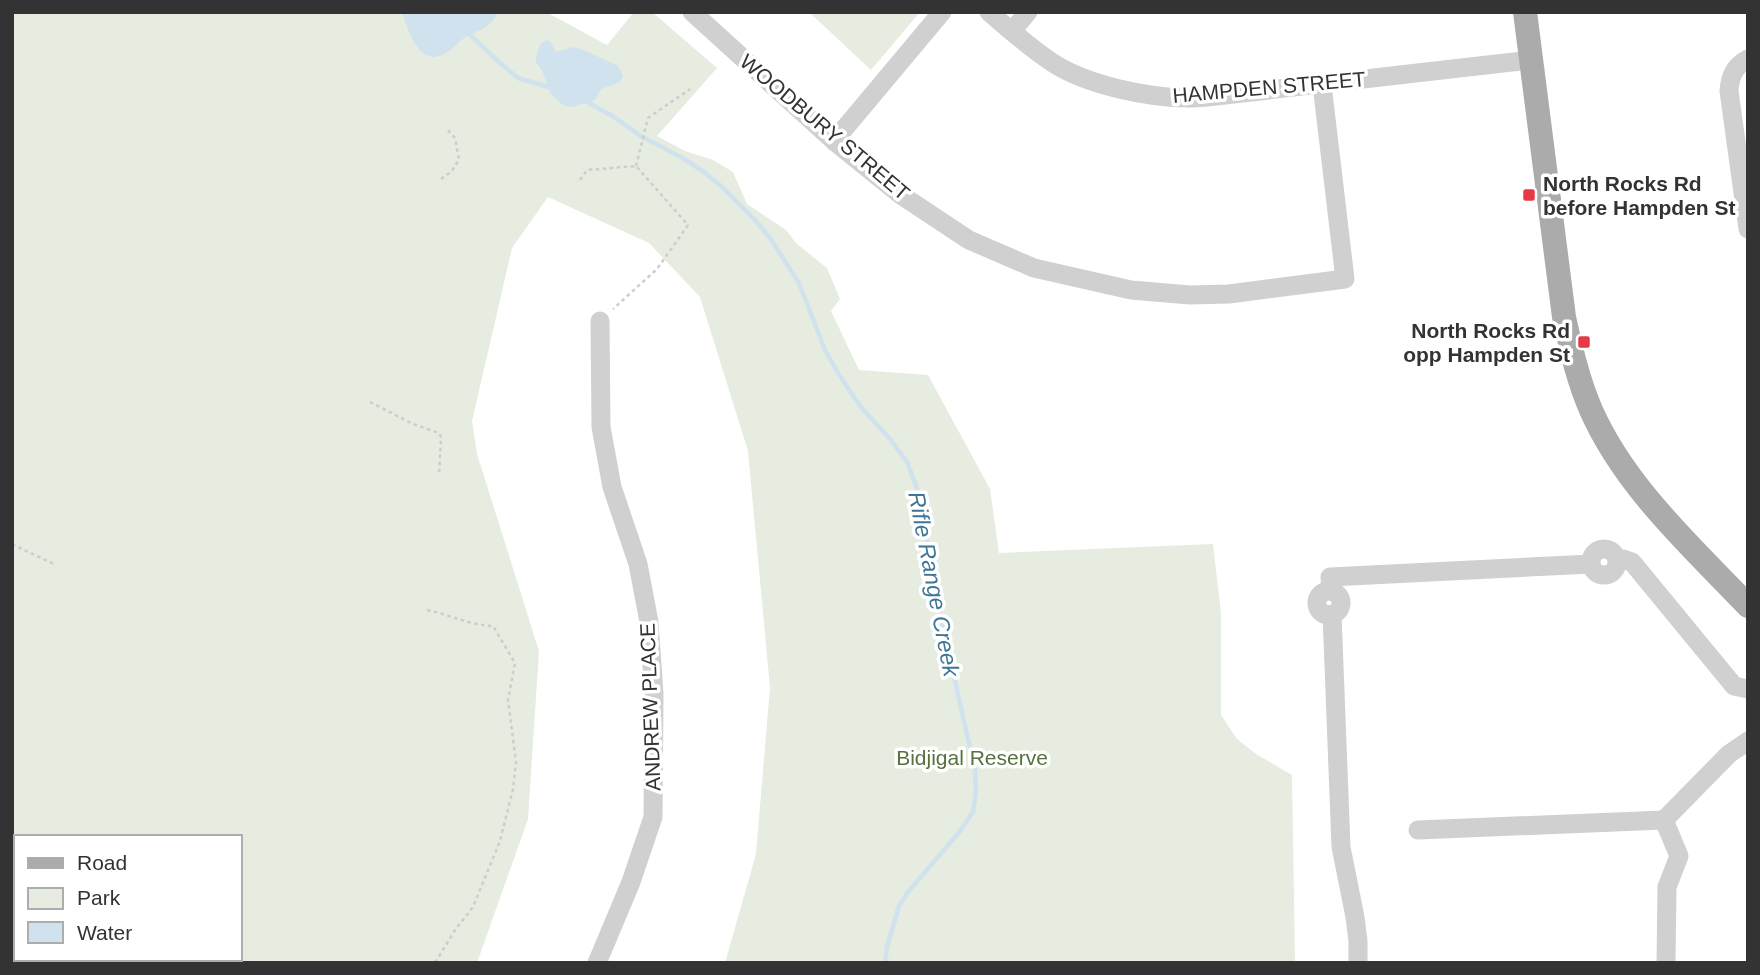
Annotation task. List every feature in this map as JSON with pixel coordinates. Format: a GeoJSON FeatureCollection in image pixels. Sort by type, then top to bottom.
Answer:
{"type":"FeatureCollection","features":[{"type":"Feature","properties":{"kind":"main road"},"geometry":{"type":"LineString","coordinates":[[1525,12],[1564,317],[1571,351],[1588,402],[1629,476],[1656,509],[1748,606]]}},
{"type":"Feature","properties":{"kind":"street","name":"WOODBURY STREET"},"geometry":{"type":"LineString","coordinates":[[692,12],[834,141],[901,195],[969,240],[1034,268],[1131,290],[1189,295],[1229,293],[1345,279],[1322,85]]}},
{"type":"Feature","properties":{"kind":"street"},"geometry":{"type":"LineString","coordinates":[[834,141],[942,12]]}},
{"type":"Feature","properties":{"kind":"street","name":"HAMPDEN STREET"},"geometry":{"type":"LineString","coordinates":[[989,12],[1056,65],[1086,78],[1133,92],[1188,98],[1530,60]]}},
{"type":"Feature","properties":{"kind":"street"},"geometry":{"type":"LineString","coordinates":[[1012,31],[1028,12]]}},
{"type":"Feature","properties":{"kind":"street"},"geometry":{"type":"LineString","coordinates":[[1748,59],[1741,62],[1732,74],[1729,91],[1748,229]]}},
{"type":"Feature","properties":{"kind":"street","name":"ANDREW PLACE"},"geometry":{"type":"LineString","coordinates":[[597,963],[631,882],[653,817],[654,694],[649,622],[638,564],[612,487],[601,427],[600,321]]}},
{"type":"Feature","properties":{"kind":"street"},"geometry":{"type":"LineString","coordinates":[[1358,963],[1359,941],[1341,848],[1332,614],[1338,611],[1341,604],[1339,597],[1331,591],[1330,577],[1591,564],[1593,556],[1599,550],[1612,551],[1617,560],[1632,562],[1734,686],[1748,689]]}},
{"type":"Feature","properties":{"kind":"street"},"geometry":{"type":"LineString","coordinates":[[1418,830],[1664,820],[1729,754],[1748,741]]}},
{"type":"Feature","properties":{"kind":"street"},"geometry":{"type":"LineString","coordinates":[[1664,820],[1679,856],[1667,887],[1666,963]]}},
{"type":"Feature","properties":{"kind":"path"},"geometry":{"type":"LineString","coordinates":[[636,166],[648,118],[690,89]]}},
{"type":"Feature","properties":{"kind":"path"},"geometry":{"type":"LineString","coordinates":[[442,179],[459,160],[455,138],[446,128]]}},
{"type":"Feature","properties":{"kind":"path"},"geometry":{"type":"LineString","coordinates":[[580,180],[587,170],[636,166]]}},
{"type":"Feature","properties":{"kind":"path"},"geometry":{"type":"LineString","coordinates":[[600,321],[657,269],[688,225],[636,166]]}},
{"type":"Feature","properties":{"kind":"path"},"geometry":{"type":"LineString","coordinates":[[370,402],[413,424],[439,433],[439,475]]}},
{"type":"Feature","properties":{"kind":"path"},"geometry":{"type":"LineString","coordinates":[[12,544],[56,565]]}},
{"type":"Feature","properties":{"kind":"path"},"geometry":{"type":"LineString","coordinates":[[427,610],[477,625],[493,626],[515,663],[508,700],[516,762],[513,789],[500,841],[473,907],[435,963]]}},
{"type":"Feature","properties":{"kind":"green space","name":"Bidjigal Reserve"},"geometry":{"type":"Polygon","coordinates":[[[12,12],[546,12],[607,45],[634,12],[652,12],[717,68],[657,136],[685,151],[713,160],[733,172],[747,204],[786,230],[796,243],[827,268],[840,299],[831,311],[859,370],[928,375],[990,489],[999,553],[1213,544],[1221,613],[1221,715],[1237,739],[1256,754],[1292,775],[1295,963],[725,963],[756,854],[770,688],[748,451],[700,297],[649,243],[548,197],[512,248],[472,421],[477,454],[539,651],[528,819],[477,963],[12,963],[12,12]]]}},
{"type":"Feature","properties":{"kind":"green space"},"geometry":{"type":"Polygon","coordinates":[[[809,12],[920,12],[871,70],[809,12]]]}},
{"type":"Feature","properties":{"kind":"water"},"geometry":{"type":"Polygon","coordinates":[[[402,12],[498,12],[486,27],[465,37],[446,53],[434,57],[426,55],[415,43],[402,12]]]}},
{"type":"Feature","properties":{"kind":"water"},"geometry":{"type":"Polygon","coordinates":[[[548,40],[555,52],[573,47],[618,66],[623,75],[620,82],[601,89],[595,100],[572,107],[564,106],[551,94],[536,62],[541,43],[548,40]]]}},
{"type":"Feature","properties":{"kind":"waterway","name":"Rifle Range Creek"},"geometry":{"type":"LineString","coordinates":[[465,30],[518,78],[552,88]]}},
{"type":"Feature","properties":{"kind":"waterway","name":"Rifle Range Creek"},"geometry":{"type":"LineString","coordinates":[[583,100],[704,172],[755,220],[799,283],[825,350],[838,373],[860,406],[907,462],[920,496],[930,570],[975,770],[976,792],[973,812],[899,906],[885,963]]}},
{"type":"Feature","properties":{"kind":"place","name":"North Rocks Rd before Hampden St"},"geometry":{"type":"Point","coordinates":[1529,195]}},
{"type":"Feature","properties":{"kind":"place","name":"North Rocks Rd opp Hampden St"},"geometry":{"type":"Point","coordinates":[1584,342]}}]}
